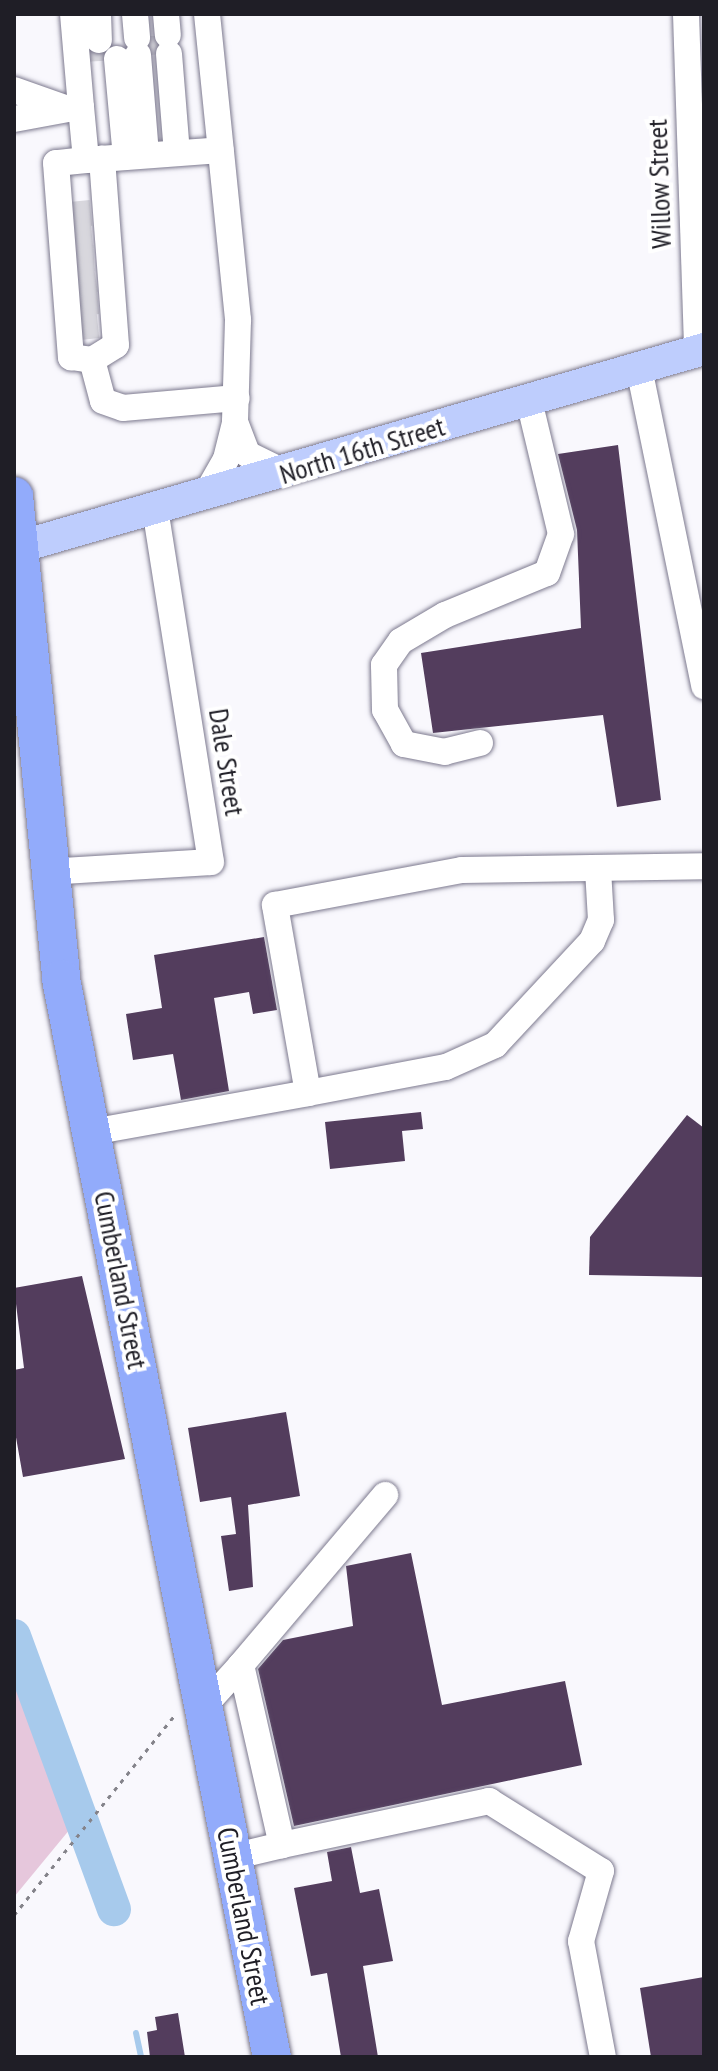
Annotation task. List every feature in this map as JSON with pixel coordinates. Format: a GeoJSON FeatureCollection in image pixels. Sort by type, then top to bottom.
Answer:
{"type":"FeatureCollection","features":[{"type":"Feature","properties":{"kind":"highway","name":"Cumberland Street"},"geometry":{"type":"LineString","coordinates":[[14,496],[16,547],[47,872],[92,1132],[272,2057]]}},
{"type":"Feature","properties":{"kind":"main road","name":"North 16th Street"},"geometry":{"type":"LineString","coordinates":[[16,547],[286,473],[701,350]]}},
{"type":"Feature","properties":{"kind":"street"},"geometry":{"type":"LineString","coordinates":[[73,14],[74,108]]}},
{"type":"Feature","properties":{"kind":"street"},"geometry":{"type":"LineString","coordinates":[[98,14],[136,38]]}},
{"type":"Feature","properties":{"kind":"street"},"geometry":{"type":"LineString","coordinates":[[207,14],[221,150],[236,410],[247,454],[286,473]]}},
{"type":"Feature","properties":{"kind":"street","name":"Willow Street"},"geometry":{"type":"LineString","coordinates":[[686,14],[701,350]]}},
{"type":"Feature","properties":{"kind":"street"},"geometry":{"type":"LineString","coordinates":[[129,157],[136,38]]}},
{"type":"Feature","properties":{"kind":"street"},"geometry":{"type":"LineString","coordinates":[[136,38],[129,157],[86,269],[71,357],[92,360],[116,345],[86,269],[56,163],[129,157],[221,150]]}},
{"type":"Feature","properties":{"kind":"street"},"geometry":{"type":"LineString","coordinates":[[14,90],[74,108],[129,157]]}},
{"type":"Feature","properties":{"kind":"street"},"geometry":{"type":"LineString","coordinates":[[14,119],[74,108]]}},
{"type":"Feature","properties":{"kind":"street"},"geometry":{"type":"LineString","coordinates":[[92,360],[103,401],[123,408],[236,410]]}},
{"type":"Feature","properties":{"kind":"street"},"geometry":{"type":"LineString","coordinates":[[639,368],[692,567],[704,686]]}},
{"type":"Feature","properties":{"kind":"street"},"geometry":{"type":"LineString","coordinates":[[480,743],[445,752],[404,744],[385,710],[384,665],[401,641],[445,615],[547,573],[561,534],[529,401]]}},
{"type":"Feature","properties":{"kind":"street"},"geometry":{"type":"LineString","coordinates":[[205,496],[226,459],[236,410]]}},
{"type":"Feature","properties":{"kind":"street","name":"Dale Street"},"geometry":{"type":"LineString","coordinates":[[47,872],[211,862],[155,510]]}},
{"type":"Feature","properties":{"kind":"street"},"geometry":{"type":"LineString","coordinates":[[308,1093],[275,905],[462,870],[704,866]]}},
{"type":"Feature","properties":{"kind":"street"},"geometry":{"type":"LineString","coordinates":[[92,1132],[446,1067],[495,1045],[592,941],[601,920],[598,869]]}},
{"type":"Feature","properties":{"kind":"street"},"geometry":{"type":"LineString","coordinates":[[202,1695],[241,1665],[385,1495]]}},
{"type":"Feature","properties":{"kind":"street"},"geometry":{"type":"LineString","coordinates":[[241,1665],[282,1845]]}},
{"type":"Feature","properties":{"kind":"street"},"geometry":{"type":"LineString","coordinates":[[232,1857],[489,1801],[601,1871],[581,1941],[603,2057]]}},
{"type":"Feature","properties":{"kind":"path"},"geometry":{"type":"LineString","coordinates":[[14,1915],[105,1801],[202,1695]]}},
{"type":"Feature","properties":{"kind":"shaded area"},"geometry":{"type":"Polygon","coordinates":[[[14,1660],[75,1823],[14,1897],[14,1660]]]}},
{"type":"Feature","properties":{"kind":"building"},"geometry":{"type":"Polygon","coordinates":[[[618,445],[661,800],[617,807],[603,715],[433,733],[421,653],[581,628],[577,530],[558,454],[618,445]]]}},
{"type":"Feature","properties":{"kind":"building"},"geometry":{"type":"Polygon","coordinates":[[[264,937],[277,1010],[253,1014],[249,992],[214,998],[229,1091],[181,1100],[173,1054],[133,1060],[126,1014],[162,1008],[154,955],[264,937]]]}},
{"type":"Feature","properties":{"kind":"building"},"geometry":{"type":"Polygon","coordinates":[[[421,1112],[423,1129],[402,1131],[405,1161],[330,1169],[325,1122],[421,1112]]]}},
{"type":"Feature","properties":{"kind":"building"},"geometry":{"type":"Polygon","coordinates":[[[687,1115],[704,1128],[704,1277],[589,1275],[590,1237],[687,1115]]]}},
{"type":"Feature","properties":{"kind":"building"},"geometry":{"type":"Polygon","coordinates":[[[82,1276],[125,1459],[23,1477],[14,1426],[14,1370],[24,1368],[14,1288],[82,1276]]]}},
{"type":"Feature","properties":{"kind":"building"},"geometry":{"type":"Polygon","coordinates":[[[286,1412],[300,1496],[248,1505],[253,1587],[229,1591],[221,1536],[236,1534],[231,1497],[200,1502],[188,1428],[286,1412]]]}},
{"type":"Feature","properties":{"kind":"building"},"geometry":{"type":"Polygon","coordinates":[[[411,1553],[442,1705],[565,1681],[582,1765],[294,1826],[258,1669],[283,1640],[353,1626],[346,1566],[411,1553]]]}},
{"type":"Feature","properties":{"kind":"building"},"geometry":{"type":"Polygon","coordinates":[[[351,1847],[360,1893],[379,1889],[393,1961],[363,1966],[378,2057],[341,2057],[327,1973],[311,1976],[294,1888],[332,1881],[327,1852],[351,1847]]]}},
{"type":"Feature","properties":{"kind":"building"},"geometry":{"type":"Polygon","coordinates":[[[704,1977],[704,2057],[651,2057],[640,1988],[704,1977]]]}},
{"type":"Feature","properties":{"kind":"building"},"geometry":{"type":"Polygon","coordinates":[[[178,2013],[185,2057],[150,2057],[147,2032],[157,2030],[155,2017],[178,2013]]]}},
{"type":"Feature","properties":{"kind":"waterway"},"geometry":{"type":"LineString","coordinates":[[14,1636],[114,1909]]}},
{"type":"Feature","properties":{"kind":"waterway"},"geometry":{"type":"LineString","coordinates":[[14,1662],[19,1648]]}},
{"type":"Feature","properties":{"kind":"waterway"},"geometry":{"type":"LineString","coordinates":[[136,2033],[141,2057]]}},
{"type":"Feature","properties":{"kind":"tunnel"},"geometry":{"type":"LineString","coordinates":[[150,36],[152,55]]}},
{"type":"Feature","properties":{"kind":"tunnel"},"geometry":{"type":"LineString","coordinates":[[99,40],[100,61]]}},
{"type":"Feature","properties":{"kind":"tunnel"},"geometry":{"type":"LineString","coordinates":[[71,215],[91,213]]}},
{"type":"Feature","properties":{"kind":"tunnel"},"geometry":{"type":"LineString","coordinates":[[73,237],[92,235]]}},
{"type":"Feature","properties":{"kind":"tunnel"},"geometry":{"type":"LineString","coordinates":[[74,259],[94,258]]}},
{"type":"Feature","properties":{"kind":"tunnel"},"geometry":{"type":"LineString","coordinates":[[76,282],[96,279]]}},
{"type":"Feature","properties":{"kind":"tunnel"},"geometry":{"type":"LineString","coordinates":[[77,303],[98,301]]}},
{"type":"Feature","properties":{"kind":"tunnel"},"geometry":{"type":"LineString","coordinates":[[79,327],[98,325]]}}]}
